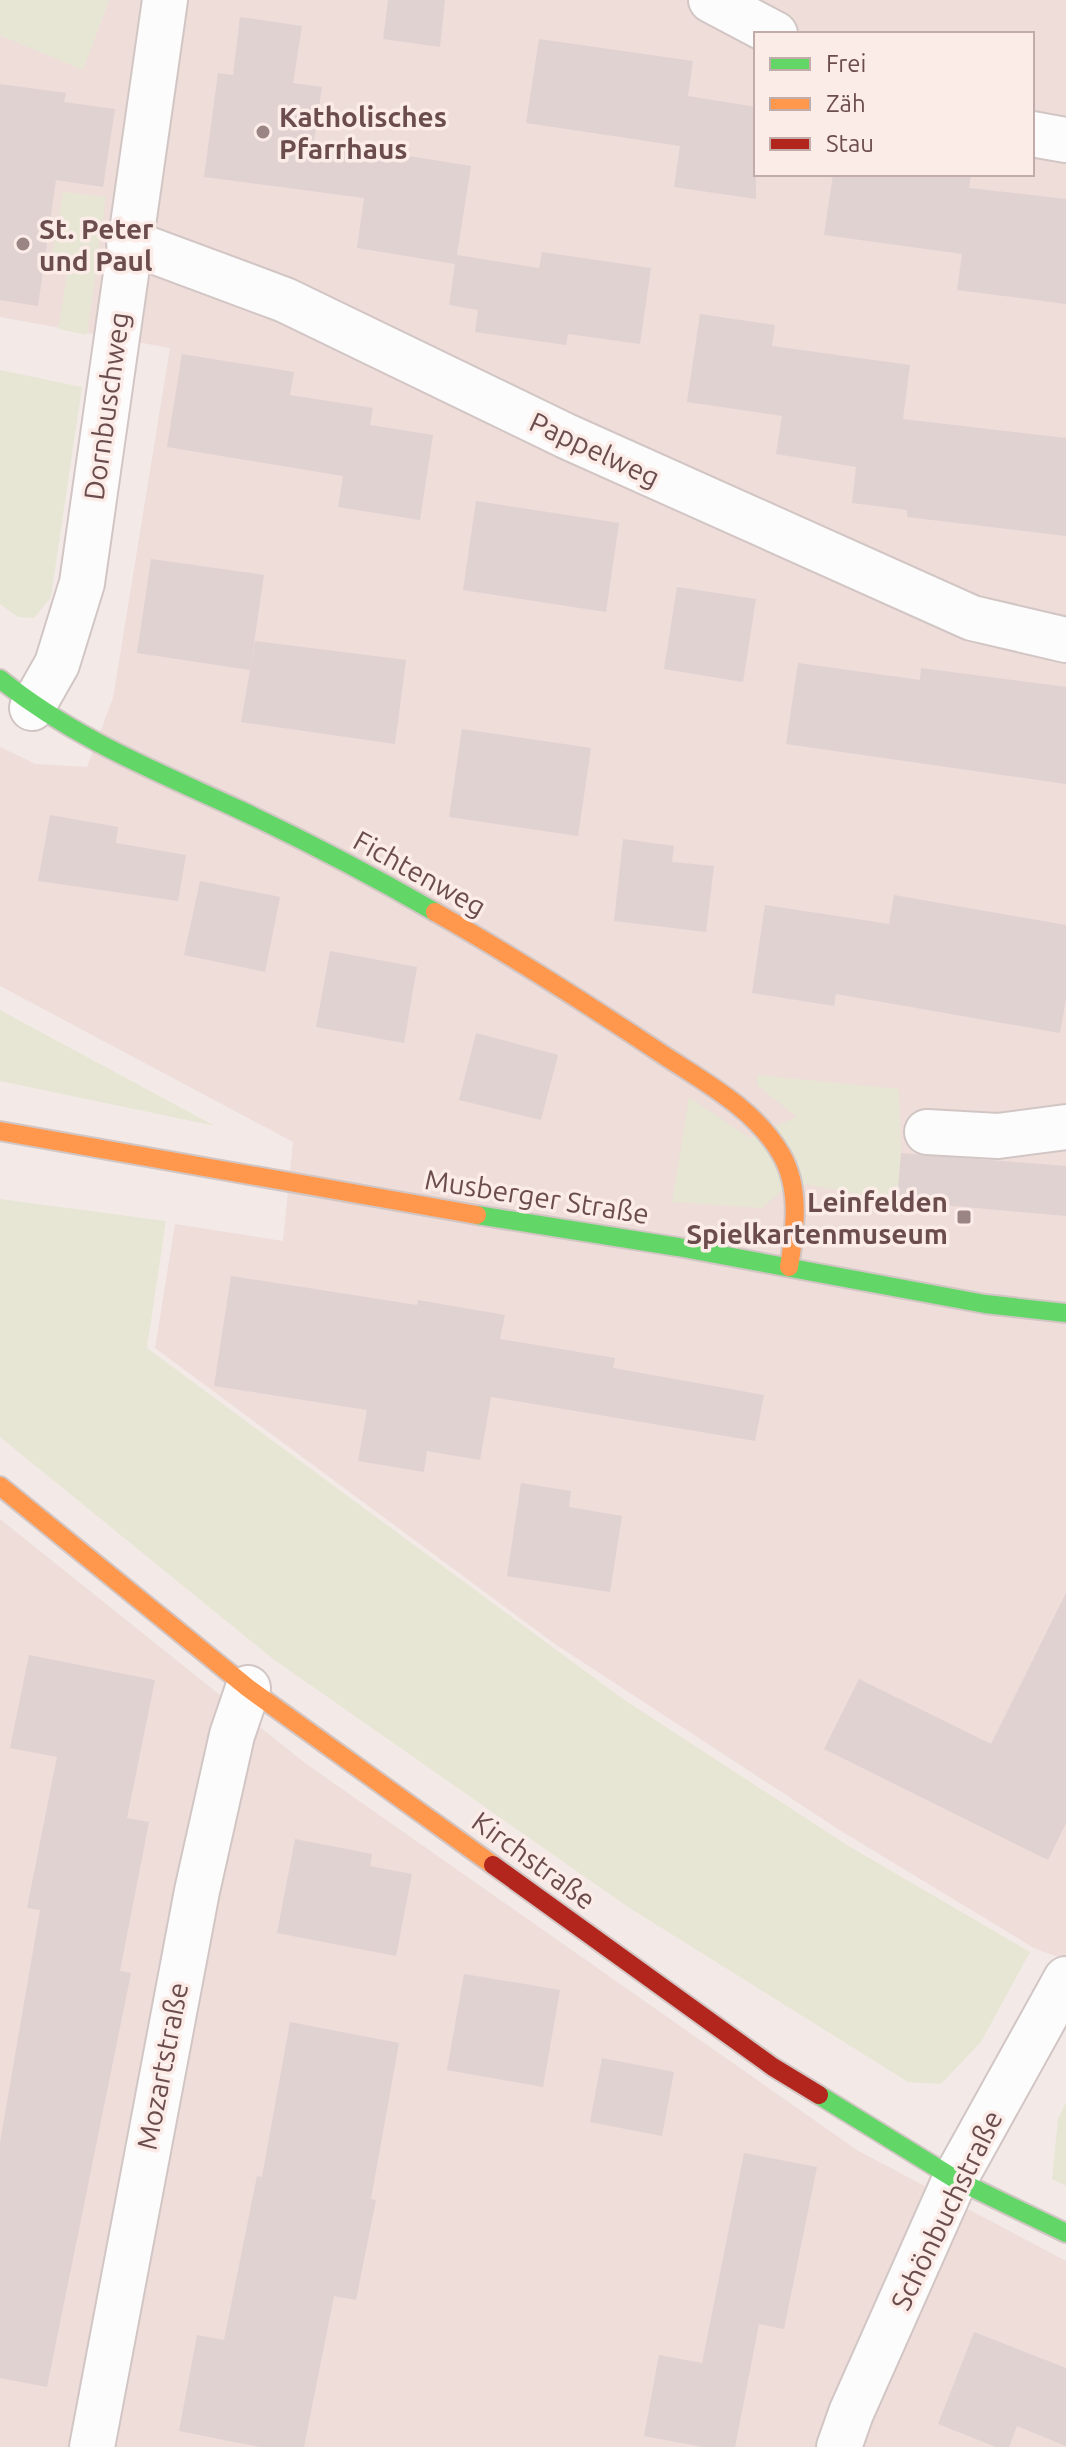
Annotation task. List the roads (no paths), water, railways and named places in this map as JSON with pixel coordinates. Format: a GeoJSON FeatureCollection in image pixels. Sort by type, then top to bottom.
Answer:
{"type":"FeatureCollection","features":[{"type":"Feature","properties":{"kind":"street","name":"Dornbuschweg"},"geometry":{"type":"LineString","coordinates":[[32,708],[57,664],[82,583],[165,0]]}},
{"type":"Feature","properties":{"kind":"street"},"geometry":{"type":"LineString","coordinates":[[711,0],[771,32]]}},
{"type":"Feature","properties":{"kind":"street"},"geometry":{"type":"LineString","coordinates":[[1034,134],[1066,140]]}},
{"type":"Feature","properties":{"kind":"street","name":"Pappelweg"},"geometry":{"type":"LineString","coordinates":[[129,242],[285,300],[566,436],[972,618],[1066,640]]}},
{"type":"Feature","properties":{"kind":"street","name":"Fichtenweg"},"geometry":{"type":"LineString","coordinates":[[0,679],[32,708],[88,739],[341,860],[494,947],[625,1029],[740,1110],[767,1132],[784,1158],[794,1210],[789,1267]]}},
{"type":"Feature","properties":{"kind":"street"},"geometry":{"type":"LineString","coordinates":[[927,1132],[998,1136],[1066,1127]]}},
{"type":"Feature","properties":{"kind":"street","name":"Musberger Straße"},"geometry":{"type":"LineString","coordinates":[[0,1131],[290,1185],[789,1267],[985,1304],[1066,1313]]}},
{"type":"Feature","properties":{"kind":"street","name":"Kirchstraße"},"geometry":{"type":"LineString","coordinates":[[0,1486],[248,1688],[773,2067],[955,2179],[1066,2233]]}},
{"type":"Feature","properties":{"kind":"street","name":"Mozartstraße"},"geometry":{"type":"LineString","coordinates":[[92,2447],[197,1891],[232,1735],[248,1688]]}},
{"type":"Feature","properties":{"kind":"street","name":"Schönbuchstraße"},"geometry":{"type":"LineString","coordinates":[[839,2447],[851,2413],[955,2179],[1066,1979]]}},
{"type":"Feature","properties":{"kind":"place","name":"Katholisches Pfarrhaus"},"geometry":{"type":"Point","coordinates":[263,132]}},
{"type":"Feature","properties":{"kind":"place","name":"St. Peter und Paul"},"geometry":{"type":"Point","coordinates":[23,244]}},
{"type":"Feature","properties":{"kind":"place","name":"Leinfelden Spielkartenmuseum"},"geometry":{"type":"Point","coordinates":[964,1217]}}]}
